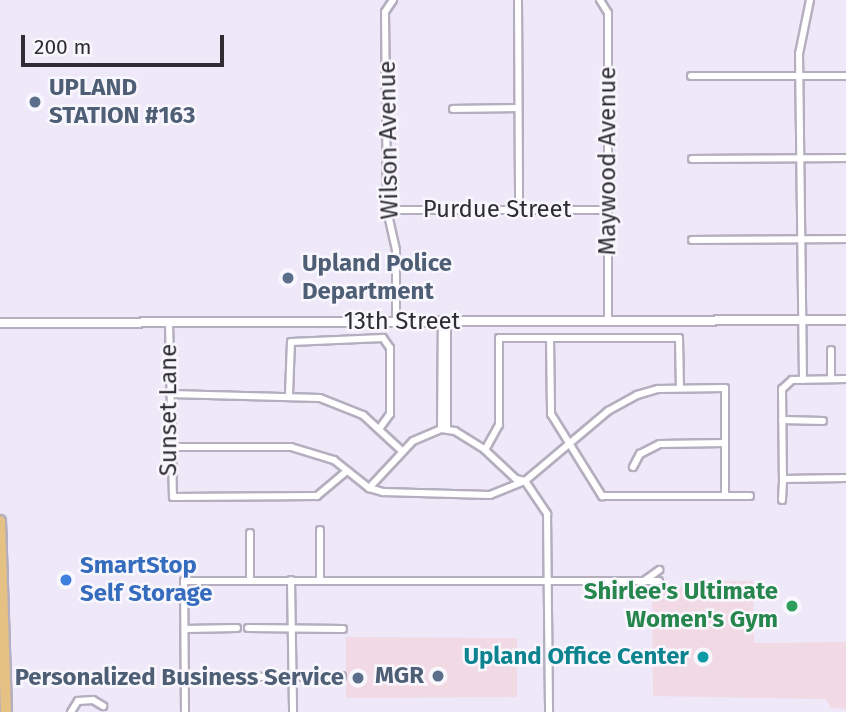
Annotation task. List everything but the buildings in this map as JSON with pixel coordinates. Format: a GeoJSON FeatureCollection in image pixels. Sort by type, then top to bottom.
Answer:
{"type":"FeatureCollection","features":[{"type":"Feature","properties":{"kind":"main road"},"geometry":{"type":"LineString","coordinates":[[0,521],[0,667],[6,675],[6,712]]}},
{"type":"Feature","properties":{"kind":"street"},"geometry":{"type":"LineString","coordinates":[[518,0],[519,210]]}},
{"type":"Feature","properties":{"kind":"street"},"geometry":{"type":"LineString","coordinates":[[803,380],[799,239],[799,76],[810,0]]}},
{"type":"Feature","properties":{"kind":"street","name":"Wilson Avenue"},"geometry":{"type":"LineString","coordinates":[[391,1],[387,210],[396,250],[396,321]]}},
{"type":"Feature","properties":{"kind":"street","name":"Maywood Avenue"},"geometry":{"type":"LineString","coordinates":[[602,1],[608,321]]}},
{"type":"Feature","properties":{"kind":"street"},"geometry":{"type":"LineString","coordinates":[[691,76],[846,76]]}},
{"type":"Feature","properties":{"kind":"street"},"geometry":{"type":"LineString","coordinates":[[453,109],[518,108]]}},
{"type":"Feature","properties":{"kind":"street"},"geometry":{"type":"LineString","coordinates":[[692,159],[846,158]]}},
{"type":"Feature","properties":{"kind":"street","name":"Purdue Street"},"geometry":{"type":"LineString","coordinates":[[387,210],[608,210]]}},
{"type":"Feature","properties":{"kind":"street"},"geometry":{"type":"LineString","coordinates":[[692,240],[846,239]]}},
{"type":"Feature","properties":{"kind":"street","name":"13th Street"},"geometry":{"type":"LineString","coordinates":[[0,323],[846,320]]}},
{"type":"Feature","properties":{"kind":"street","name":"Sunset Lane"},"geometry":{"type":"LineString","coordinates":[[169,322],[173,497],[302,499],[329,490],[346,471]]}},
{"type":"Feature","properties":{"kind":"street"},"geometry":{"type":"LineString","coordinates":[[444,322],[444,429]]}},
{"type":"Feature","properties":{"kind":"street"},"geometry":{"type":"LineString","coordinates":[[289,394],[291,342],[383,338],[390,348],[390,414],[379,429]]}},
{"type":"Feature","properties":{"kind":"street"},"geometry":{"type":"LineString","coordinates":[[485,450],[499,425],[499,338],[680,338],[680,388]]}},
{"type":"Feature","properties":{"kind":"street"},"geometry":{"type":"LineString","coordinates":[[550,338],[551,414],[568,446],[602,496],[750,496]]}},
{"type":"Feature","properties":{"kind":"street"},"geometry":{"type":"LineString","coordinates":[[831,351],[831,379]]}},
{"type":"Feature","properties":{"kind":"street"},"geometry":{"type":"LineString","coordinates":[[782,500],[782,389],[785,382],[846,379]]}},
{"type":"Feature","properties":{"kind":"street"},"geometry":{"type":"LineString","coordinates":[[170,447],[291,447],[321,453],[369,488],[403,496],[490,495],[525,481],[621,403],[658,389],[725,388],[725,496]]}},
{"type":"Feature","properties":{"kind":"street"},"geometry":{"type":"LineString","coordinates":[[170,394],[289,394],[341,404],[379,429],[402,451]]}},
{"type":"Feature","properties":{"kind":"street"},"geometry":{"type":"LineString","coordinates":[[782,421],[823,421]]}},
{"type":"Feature","properties":{"kind":"street"},"geometry":{"type":"LineString","coordinates":[[444,429],[485,450],[511,475],[525,481],[547,514],[549,712]]}},
{"type":"Feature","properties":{"kind":"street"},"geometry":{"type":"LineString","coordinates":[[369,488],[402,451],[444,429]]}},
{"type":"Feature","properties":{"kind":"street"},"geometry":{"type":"LineString","coordinates":[[633,467],[640,454],[660,444],[725,443]]}},
{"type":"Feature","properties":{"kind":"street"},"geometry":{"type":"LineString","coordinates":[[783,479],[846,478]]}},
{"type":"Feature","properties":{"kind":"street"},"geometry":{"type":"LineString","coordinates":[[320,530],[320,580]]}},
{"type":"Feature","properties":{"kind":"street"},"geometry":{"type":"LineString","coordinates":[[250,533],[250,580]]}},
{"type":"Feature","properties":{"kind":"street"},"geometry":{"type":"LineString","coordinates":[[642,582],[659,570]]}},
{"type":"Feature","properties":{"kind":"street"},"geometry":{"type":"LineString","coordinates":[[291,580],[293,712]]}},
{"type":"Feature","properties":{"kind":"street"},"geometry":{"type":"LineString","coordinates":[[185,712],[184,581],[659,581]]}},
{"type":"Feature","properties":{"kind":"street"},"geometry":{"type":"LineString","coordinates":[[185,629],[237,628]]}},
{"type":"Feature","properties":{"kind":"street"},"geometry":{"type":"LineString","coordinates":[[248,628],[343,629]]}},
{"type":"Feature","properties":{"kind":"street"},"geometry":{"type":"LineString","coordinates":[[185,677],[237,677]]}},
{"type":"Feature","properties":{"kind":"street"},"geometry":{"type":"LineString","coordinates":[[249,677],[342,677]]}},
{"type":"Feature","properties":{"kind":"street"},"geometry":{"type":"LineString","coordinates":[[71,712],[78,701],[93,700],[103,706]]}},
{"type":"Feature","properties":{"kind":"shaded area"},"geometry":{"type":"Polygon","coordinates":[[[723,581],[753,581],[754,643],[846,642],[846,709],[831,708],[826,699],[653,696],[652,589],[723,581]]]}},
{"type":"Feature","properties":{"kind":"shaded area"},"geometry":{"type":"Polygon","coordinates":[[[346,637],[517,638],[517,697],[346,698],[346,637]]]}},
{"type":"Feature","properties":{"kind":"place","name":"UPLAND STATION #163"},"geometry":{"type":"Point","coordinates":[35,102]}},
{"type":"Feature","properties":{"kind":"place","name":"Upland Police Department"},"geometry":{"type":"Point","coordinates":[288,278]}},
{"type":"Feature","properties":{"kind":"place","name":"SmartStop Self Storage"},"geometry":{"type":"Point","coordinates":[66,580]}},
{"type":"Feature","properties":{"kind":"place","name":"Shirlee's Ultimate Women's Gym"},"geometry":{"type":"Point","coordinates":[792,606]}},
{"type":"Feature","properties":{"kind":"place","name":"Upland Office Center"},"geometry":{"type":"Point","coordinates":[703,657]}},
{"type":"Feature","properties":{"kind":"place","name":"MGR"},"geometry":{"type":"Point","coordinates":[438,676]}},
{"type":"Feature","properties":{"kind":"place","name":"Personalized Business Service"},"geometry":{"type":"Point","coordinates":[358,678]}}]}
